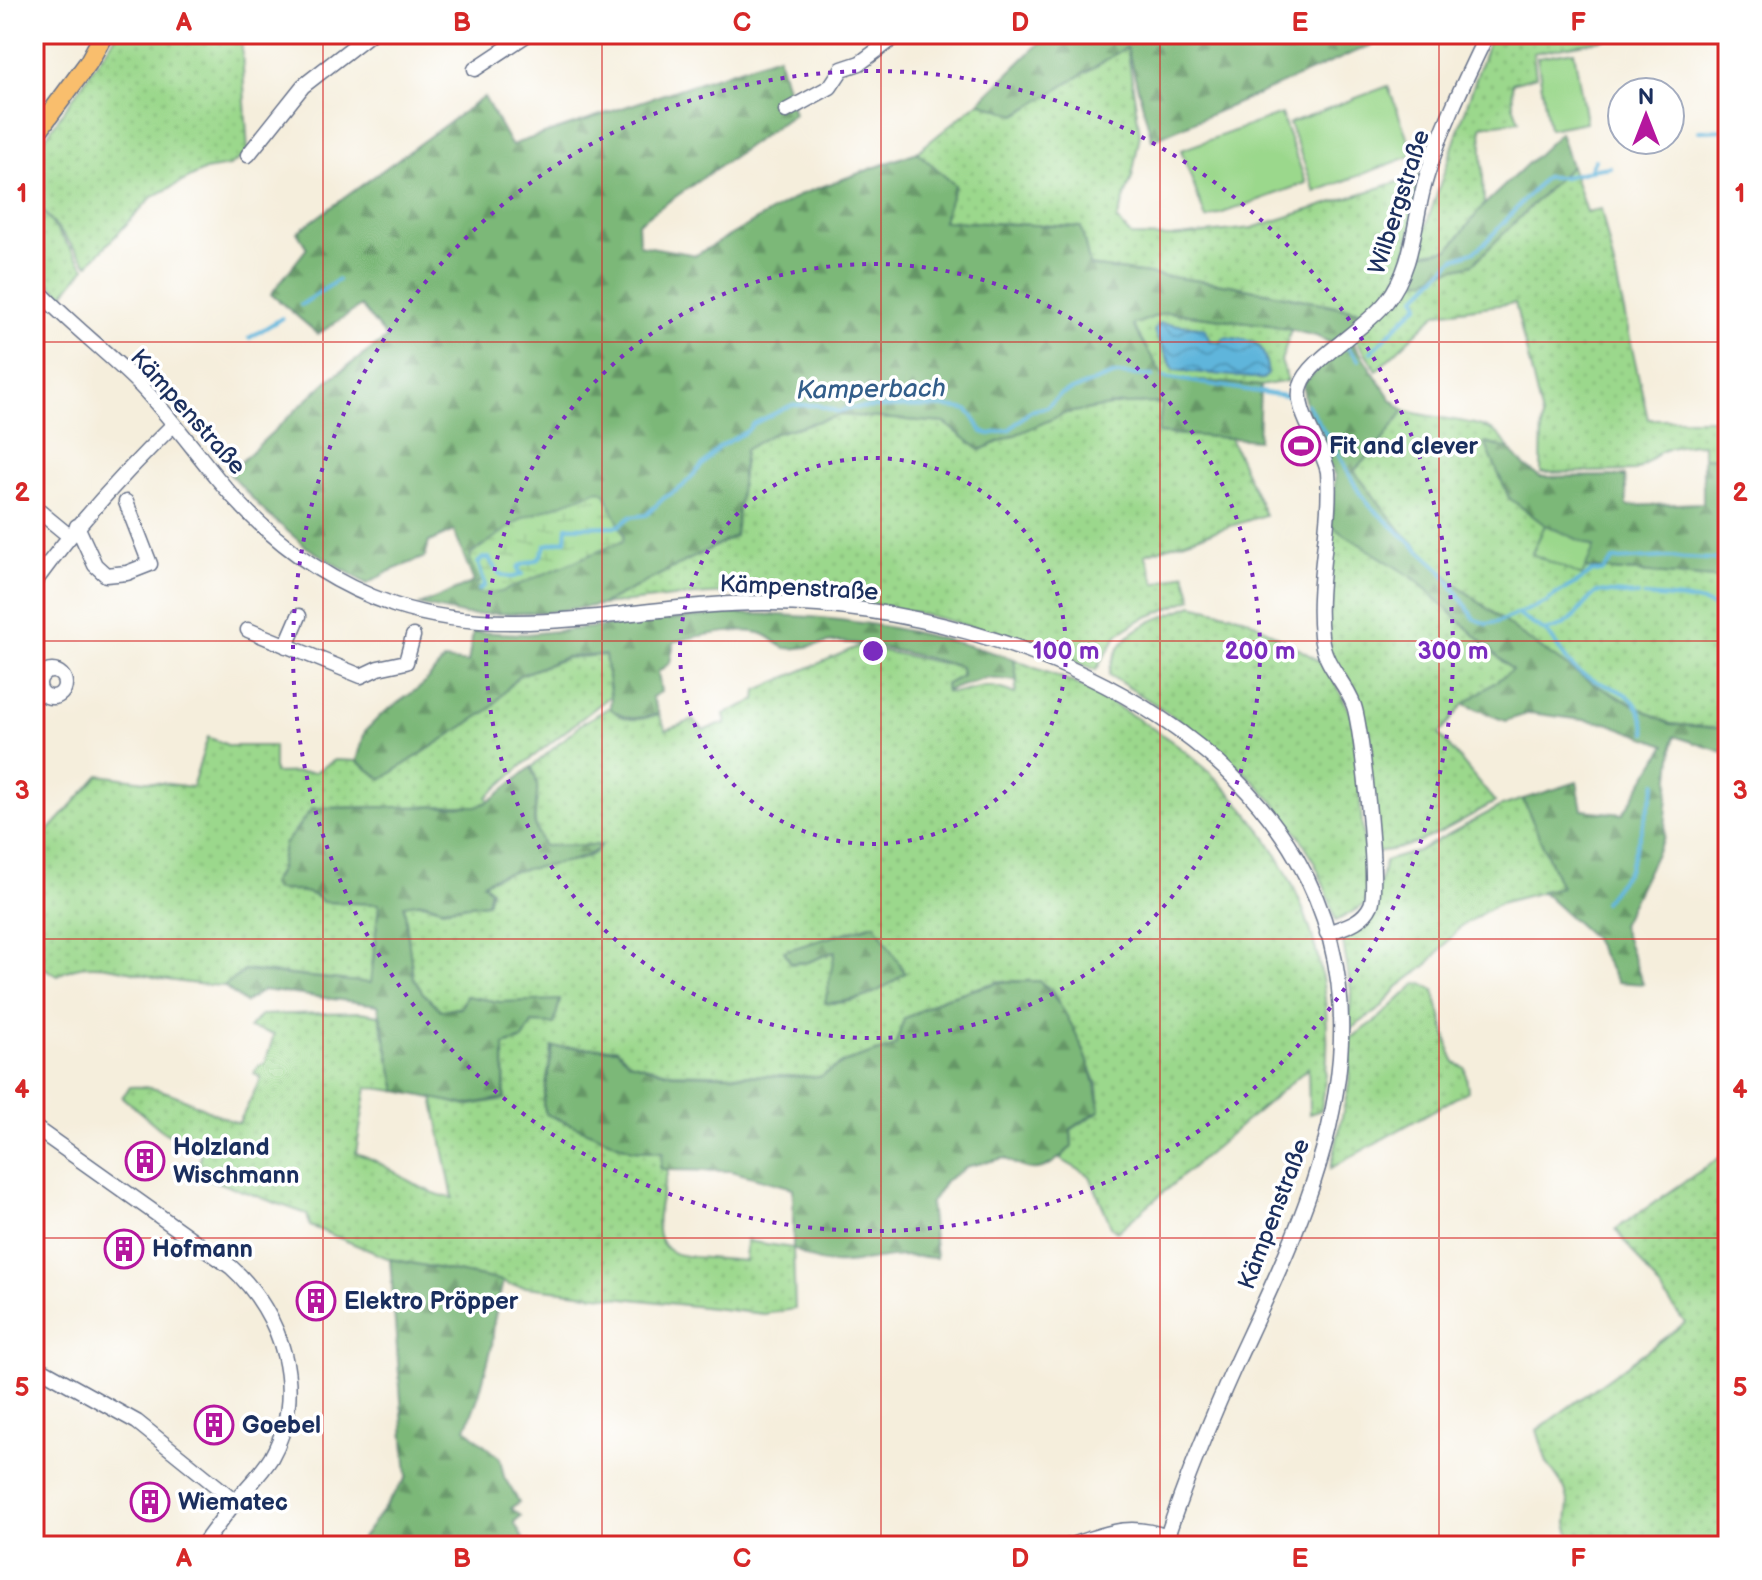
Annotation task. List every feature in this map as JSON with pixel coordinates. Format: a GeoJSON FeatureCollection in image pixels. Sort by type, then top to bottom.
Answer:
{"type":"FeatureCollection","features":[{"type":"Feature","properties":{"kind":"main road"},"geometry":{"type":"LineString","coordinates":[[34,136],[88,63],[104,34]]}},
{"type":"Feature","properties":{"kind":"street"},"geometry":{"type":"LineString","coordinates":[[248,155],[303,86],[370,34]]}},
{"type":"Feature","properties":{"kind":"street"},"geometry":{"type":"LineString","coordinates":[[475,69],[528,34]]}},
{"type":"Feature","properties":{"kind":"street"},"geometry":{"type":"LineString","coordinates":[[786,111],[830,87],[842,69],[860,63],[899,34]]}},
{"type":"Feature","properties":{"kind":"street","name":"Wilbergstraße"},"geometry":{"type":"LineString","coordinates":[[1327,933],[1357,923],[1371,905],[1373,860],[1358,719],[1345,687],[1323,651],[1320,602],[1328,472],[1303,410],[1299,390],[1306,375],[1326,354],[1371,319],[1387,302],[1405,275],[1428,170],[1487,34]]}},
{"type":"Feature","properties":{"kind":"street","name":"Kämpenstraße"},"geometry":{"type":"LineString","coordinates":[[38,291],[139,384],[244,508],[296,555],[362,593],[419,613],[470,621],[525,622],[693,606],[769,603],[889,614],[951,628],[1070,670],[1153,713],[1197,742],[1243,785],[1295,853],[1327,933],[1335,966],[1340,1039],[1333,1108],[1323,1152],[1288,1251],[1201,1444],[1166,1542]]}},
{"type":"Feature","properties":{"kind":"street"},"geometry":{"type":"LineString","coordinates":[[34,583],[72,531],[174,424]]}},
{"type":"Feature","properties":{"kind":"street"},"geometry":{"type":"LineString","coordinates":[[34,507],[72,531],[95,565],[106,575],[127,573],[150,564],[126,502]]}},
{"type":"Feature","properties":{"kind":"street"},"geometry":{"type":"LineString","coordinates":[[286,646],[299,616]]}},
{"type":"Feature","properties":{"kind":"street"},"geometry":{"type":"LineString","coordinates":[[248,630],[361,676],[378,668],[406,662],[413,636]]}},
{"type":"Feature","properties":{"kind":"street"},"geometry":{"type":"LineString","coordinates":[[34,1127],[231,1267],[268,1311],[287,1363],[285,1421],[268,1463],[202,1546]]}},
{"type":"Feature","properties":{"kind":"street"},"geometry":{"type":"LineString","coordinates":[[34,1365],[137,1422],[235,1501]]}},
{"type":"Feature","properties":{"kind":"street"},"geometry":{"type":"LineString","coordinates":[[1068,1546],[1129,1529],[1143,1529],[1166,1542]]}},
{"type":"Feature","properties":{"kind":"green space"},"geometry":{"type":"Polygon","coordinates":[[[117,34],[241,34],[248,153],[229,166],[205,170],[152,197],[88,265],[35,201],[85,268],[63,295],[34,270],[34,154],[117,34]]]}},
{"type":"Feature","properties":{"kind":"green space"},"geometry":{"type":"Polygon","coordinates":[[[1049,34],[1397,34],[1152,140],[1127,47],[1016,115],[979,102],[1049,34]]]}},
{"type":"Feature","properties":{"kind":"green space"},"geometry":{"type":"Polygon","coordinates":[[[1491,34],[1608,34],[1606,39],[1533,53],[1536,76],[1512,83],[1513,105],[1519,121],[1481,126],[1484,205],[1449,249],[1416,255],[1491,34]]]}},
{"type":"Feature","properties":{"kind":"green space"},"geometry":{"type":"Polygon","coordinates":[[[1127,47],[1140,134],[1132,177],[1117,220],[1131,236],[1170,237],[1252,228],[1423,174],[1402,274],[1373,313],[1230,285],[1089,266],[1080,227],[942,221],[917,152],[979,102],[1017,115],[1127,47]]]}},
{"type":"Feature","properties":{"kind":"green space"},"geometry":{"type":"Polygon","coordinates":[[[1574,51],[1586,122],[1549,129],[1537,57],[1574,51]]]}},
{"type":"Feature","properties":{"kind":"green space"},"geometry":{"type":"Polygon","coordinates":[[[778,56],[794,114],[638,223],[639,245],[696,255],[802,194],[917,152],[955,185],[943,221],[1081,227],[1090,266],[1230,285],[1373,314],[1337,346],[1316,336],[1270,325],[1166,312],[1133,325],[1164,378],[1260,386],[1258,440],[1158,433],[1162,403],[1122,404],[1066,413],[980,450],[945,423],[841,415],[772,434],[745,450],[735,536],[601,605],[548,612],[467,615],[420,605],[474,582],[454,531],[429,542],[425,557],[367,584],[305,546],[265,512],[229,473],[327,381],[387,338],[361,306],[318,334],[271,294],[307,248],[297,232],[484,97],[511,145],[778,56]]]}},
{"type":"Feature","properties":{"kind":"green space"},"geometry":{"type":"Polygon","coordinates":[[[1388,86],[1414,155],[1315,192],[1289,123],[1388,86]]]}},
{"type":"Feature","properties":{"kind":"green space"},"geometry":{"type":"Polygon","coordinates":[[[1281,114],[1306,183],[1206,219],[1181,150],[1281,114]]]}},
{"type":"Feature","properties":{"kind":"green space"},"geometry":{"type":"Polygon","coordinates":[[[1560,133],[1571,166],[1473,264],[1405,283],[1416,255],[1449,249],[1484,205],[1560,133]]]}},
{"type":"Feature","properties":{"kind":"green space"},"geometry":{"type":"Polygon","coordinates":[[[1571,166],[1586,212],[1601,209],[1648,419],[1728,419],[1728,458],[1703,457],[1703,444],[1687,445],[1662,451],[1635,471],[1541,473],[1542,417],[1515,303],[1437,313],[1377,370],[1355,338],[1405,283],[1473,264],[1571,166]]]}},
{"type":"Feature","properties":{"kind":"green space"},"geometry":{"type":"Polygon","coordinates":[[[1166,312],[1291,330],[1281,361],[1288,381],[1260,386],[1164,378],[1132,325],[1166,312]]]}},
{"type":"Feature","properties":{"kind":"green space"},"geometry":{"type":"Polygon","coordinates":[[[1351,339],[1391,399],[1404,410],[1382,441],[1354,471],[1402,532],[1456,584],[1588,681],[1670,724],[1728,729],[1723,752],[1674,736],[1664,837],[1621,925],[1643,984],[1617,982],[1592,937],[1541,891],[1561,887],[1523,799],[1577,782],[1582,810],[1623,814],[1666,745],[1607,723],[1530,713],[1505,721],[1464,704],[1512,670],[1415,579],[1331,526],[1335,476],[1306,410],[1303,384],[1351,339]]]}},
{"type":"Feature","properties":{"kind":"green space"},"geometry":{"type":"Polygon","coordinates":[[[1163,403],[1159,433],[1230,438],[1265,515],[1145,554],[1156,584],[1185,573],[1192,599],[1140,620],[1118,634],[1096,670],[984,631],[869,603],[790,594],[743,593],[601,605],[734,536],[745,450],[772,434],[841,415],[945,423],[980,450],[1066,413],[1122,404],[1163,403]]]}},
{"type":"Feature","properties":{"kind":"green space"},"geometry":{"type":"Polygon","coordinates":[[[1404,410],[1479,425],[1501,437],[1509,449],[1486,443],[1509,497],[1545,525],[1532,553],[1581,575],[1585,568],[1728,579],[1728,729],[1670,724],[1588,681],[1456,584],[1402,532],[1354,471],[1382,441],[1404,410]]]}},
{"type":"Feature","properties":{"kind":"green space"},"geometry":{"type":"Polygon","coordinates":[[[1485,443],[1509,449],[1540,477],[1625,476],[1627,506],[1703,503],[1703,457],[1728,458],[1728,579],[1585,568],[1594,547],[1545,525],[1509,498],[1485,443]]]}},
{"type":"Feature","properties":{"kind":"green space"},"geometry":{"type":"Polygon","coordinates":[[[599,490],[605,493],[624,535],[623,541],[501,592],[481,594],[476,584],[480,582],[470,562],[471,554],[523,518],[599,490]]]}},
{"type":"Feature","properties":{"kind":"green space"},"geometry":{"type":"Polygon","coordinates":[[[1545,525],[1594,547],[1582,576],[1532,554],[1545,525]]]}},
{"type":"Feature","properties":{"kind":"green space"},"geometry":{"type":"Polygon","coordinates":[[[1331,526],[1415,579],[1513,671],[1464,704],[1439,734],[1495,802],[1438,833],[1392,850],[1376,852],[1362,717],[1328,649],[1325,626],[1331,526]]]}},
{"type":"Feature","properties":{"kind":"green space"},"geometry":{"type":"Polygon","coordinates":[[[1193,605],[1246,618],[1326,665],[1353,718],[1370,887],[1366,904],[1336,921],[1308,851],[1263,790],[1216,747],[1109,675],[1113,659],[1129,636],[1151,622],[1193,605]]]}},
{"type":"Feature","properties":{"kind":"green space"},"geometry":{"type":"Polygon","coordinates":[[[726,614],[801,616],[872,624],[942,639],[1014,659],[1017,681],[986,678],[946,691],[945,685],[962,676],[961,667],[856,644],[834,642],[793,649],[756,632],[720,633],[674,642],[670,663],[658,672],[661,692],[652,697],[659,714],[633,718],[621,716],[610,708],[605,655],[566,657],[518,676],[490,709],[382,779],[357,761],[365,731],[382,714],[423,685],[444,660],[468,663],[473,632],[527,634],[726,614]]]}},
{"type":"Feature","properties":{"kind":"green space"},"geometry":{"type":"Polygon","coordinates":[[[859,646],[961,667],[961,676],[945,685],[946,692],[993,687],[1015,694],[1014,659],[1068,680],[1104,699],[1196,760],[1236,799],[1269,843],[1295,891],[1314,942],[1325,996],[1327,1052],[1321,1110],[1309,1114],[1308,1068],[1117,1232],[1111,1226],[1090,1176],[1060,1159],[1072,1146],[1071,1130],[1100,1111],[1098,1087],[1082,1046],[1052,990],[1039,981],[1000,981],[943,998],[904,1019],[895,1046],[842,1063],[820,1077],[672,1073],[629,1062],[616,1048],[552,1047],[543,1103],[546,1114],[632,1150],[663,1152],[660,1168],[668,1170],[658,1227],[665,1247],[679,1255],[745,1261],[746,1241],[793,1248],[795,1309],[764,1314],[509,1285],[503,1281],[390,1259],[310,1226],[307,1214],[200,1176],[200,1148],[165,1133],[122,1097],[130,1087],[159,1090],[239,1123],[261,1078],[254,1073],[259,1065],[265,1064],[274,1034],[249,1028],[261,1015],[360,1012],[379,1015],[397,1091],[367,1087],[356,1153],[426,1190],[453,1198],[433,1097],[466,1106],[505,1099],[504,1045],[523,1040],[532,1023],[554,1024],[560,1001],[500,1002],[466,996],[461,1007],[441,1011],[423,993],[413,977],[404,904],[423,903],[442,909],[487,903],[491,890],[484,883],[490,880],[537,865],[581,859],[595,852],[600,845],[544,846],[535,823],[537,788],[532,767],[581,724],[610,707],[621,716],[633,719],[659,715],[666,730],[693,720],[704,730],[726,723],[724,714],[756,700],[757,690],[859,646]],[[874,924],[784,951],[791,964],[809,962],[836,951],[825,1003],[847,1002],[868,996],[905,973],[874,924]]]}},
{"type":"Feature","properties":{"kind":"green space"},"geometry":{"type":"Polygon","coordinates":[[[605,655],[610,696],[524,764],[487,797],[490,801],[478,806],[312,808],[284,845],[279,870],[271,884],[275,890],[307,893],[323,902],[379,904],[370,983],[245,970],[224,986],[217,986],[97,966],[82,966],[58,976],[34,962],[34,851],[99,775],[192,787],[208,737],[230,746],[274,746],[274,773],[315,772],[335,760],[356,761],[382,779],[490,709],[518,676],[566,658],[605,655]]]}},
{"type":"Feature","properties":{"kind":"green space"},"geometry":{"type":"Polygon","coordinates":[[[531,767],[537,788],[534,823],[543,846],[601,845],[580,858],[512,872],[483,883],[490,890],[487,903],[442,908],[423,902],[404,905],[413,977],[423,993],[441,1010],[461,1008],[466,996],[500,1002],[560,1000],[554,1024],[532,1023],[523,1039],[504,1045],[504,1098],[466,1105],[397,1091],[378,1005],[263,990],[245,1003],[224,986],[245,971],[371,983],[379,904],[323,902],[307,892],[275,890],[271,884],[280,870],[284,845],[313,808],[478,806],[490,801],[531,767]]]}},
{"type":"Feature","properties":{"kind":"green space"},"geometry":{"type":"Polygon","coordinates":[[[1523,799],[1561,887],[1500,903],[1461,926],[1427,965],[1398,987],[1381,1008],[1349,1030],[1351,991],[1343,942],[1372,917],[1385,861],[1418,851],[1499,807],[1523,799]]]}},
{"type":"Feature","properties":{"kind":"green space"},"geometry":{"type":"Polygon","coordinates":[[[875,924],[905,973],[877,992],[849,1001],[825,1003],[835,951],[808,962],[791,963],[784,951],[875,924]]]}},
{"type":"Feature","properties":{"kind":"green space"},"geometry":{"type":"Polygon","coordinates":[[[1039,981],[1061,1006],[1079,1041],[1093,1077],[1100,1110],[1071,1129],[1072,1146],[1048,1166],[1024,1168],[1005,1158],[969,1166],[945,1181],[930,1204],[936,1258],[896,1256],[852,1263],[817,1261],[793,1248],[793,1188],[731,1171],[660,1168],[663,1152],[632,1150],[546,1114],[543,1103],[553,1047],[617,1049],[629,1062],[672,1074],[820,1077],[843,1063],[895,1046],[904,1019],[944,998],[1000,982],[1039,981]]]}},
{"type":"Feature","properties":{"kind":"green space"},"geometry":{"type":"Polygon","coordinates":[[[1422,983],[1434,990],[1451,1054],[1455,1063],[1465,1068],[1468,1091],[1331,1168],[1349,1084],[1351,1038],[1377,1020],[1416,984],[1422,983]]]}},
{"type":"Feature","properties":{"kind":"green space"},"geometry":{"type":"Polygon","coordinates":[[[1728,1152],[1728,1546],[1573,1546],[1567,1523],[1569,1504],[1565,1489],[1547,1463],[1537,1430],[1685,1323],[1616,1229],[1728,1152]]]}},
{"type":"Feature","properties":{"kind":"green space"},"geometry":{"type":"Polygon","coordinates":[[[390,1259],[503,1281],[492,1346],[466,1429],[500,1458],[504,1477],[519,1502],[511,1508],[521,1516],[514,1522],[530,1546],[356,1546],[407,1477],[390,1259]]]}},
{"type":"Feature","properties":{"kind":"water"},"geometry":{"type":"Polygon","coordinates":[[[1159,323],[1200,327],[1206,329],[1209,340],[1221,343],[1224,337],[1256,344],[1264,354],[1268,374],[1263,379],[1174,370],[1154,331],[1159,323]]]}},
{"type":"Feature","properties":{"kind":"waterway"},"geometry":{"type":"LineString","coordinates":[[1699,131],[1728,130]]}},
{"type":"Feature","properties":{"kind":"waterway"},"geometry":{"type":"LineString","coordinates":[[1371,352],[1419,304],[1416,297],[1454,259],[1475,251],[1487,241],[1545,177],[1564,177],[1589,171],[1595,160]]}},
{"type":"Feature","properties":{"kind":"waterway"},"geometry":{"type":"LineString","coordinates":[[1589,170],[1610,167]]}},
{"type":"Feature","properties":{"kind":"waterway"},"geometry":{"type":"LineString","coordinates":[[301,305],[338,280]]}},
{"type":"Feature","properties":{"kind":"waterway"},"geometry":{"type":"LineString","coordinates":[[249,338],[282,318]]}},
{"type":"Feature","properties":{"kind":"waterway"},"geometry":{"type":"LineString","coordinates":[[1343,348],[1347,347],[1359,360]]}},
{"type":"Feature","properties":{"kind":"waterway","name":"Kamperbach"},"geometry":{"type":"LineString","coordinates":[[479,590],[485,585],[478,563],[483,558],[489,558],[501,575],[516,576],[522,574],[519,566],[539,559],[546,545],[566,540],[567,527],[619,526],[630,517],[646,515],[682,487],[719,447],[747,431],[753,424],[792,405],[817,405],[839,412],[848,408],[961,409],[970,413],[982,432],[990,434],[1009,430],[1030,411],[1047,407],[1061,394],[1116,374],[1153,376]]}},
{"type":"Feature","properties":{"kind":"waterway","name":"Kamperbach"},"geometry":{"type":"LineString","coordinates":[[1164,377],[1291,397]]}},
{"type":"Feature","properties":{"kind":"waterway","name":"Kamperbach"},"geometry":{"type":"LineString","coordinates":[[1307,404],[1371,507],[1441,570],[1475,619],[1486,624],[1547,602],[1591,572],[1602,572],[1613,560],[1668,557],[1728,560]]}},
{"type":"Feature","properties":{"kind":"waterway"},"geometry":{"type":"LineString","coordinates":[[1545,631],[1570,621],[1597,592],[1638,595]]}},
{"type":"Feature","properties":{"kind":"waterway"},"geometry":{"type":"LineString","coordinates":[[1644,596],[1699,602],[1728,614]]}},
{"type":"Feature","properties":{"kind":"waterway"},"geometry":{"type":"LineString","coordinates":[[1518,614],[1549,635],[1576,670],[1629,697],[1642,716],[1646,733]]}},
{"type":"Feature","properties":{"kind":"waterway"},"geometry":{"type":"LineString","coordinates":[[1604,902],[1629,869],[1656,783]]}},
{"type":"Feature","properties":{"kind":"place","name":"Fit and clever"},"geometry":{"type":"Point","coordinates":[1301,446]}},
{"type":"Feature","properties":{"kind":"place","name":"Holzland Wischmann"},"geometry":{"type":"Point","coordinates":[145,1161]}},
{"type":"Feature","properties":{"kind":"place","name":"Hofmann"},"geometry":{"type":"Point","coordinates":[124,1249]}},
{"type":"Feature","properties":{"kind":"place","name":"Elektro Pröpper"},"geometry":{"type":"Point","coordinates":[316,1301]}},
{"type":"Feature","properties":{"kind":"place","name":"Goebel"},"geometry":{"type":"Point","coordinates":[214,1425]}},
{"type":"Feature","properties":{"kind":"place","name":"Wiematec"},"geometry":{"type":"Point","coordinates":[150,1502]}}]}
